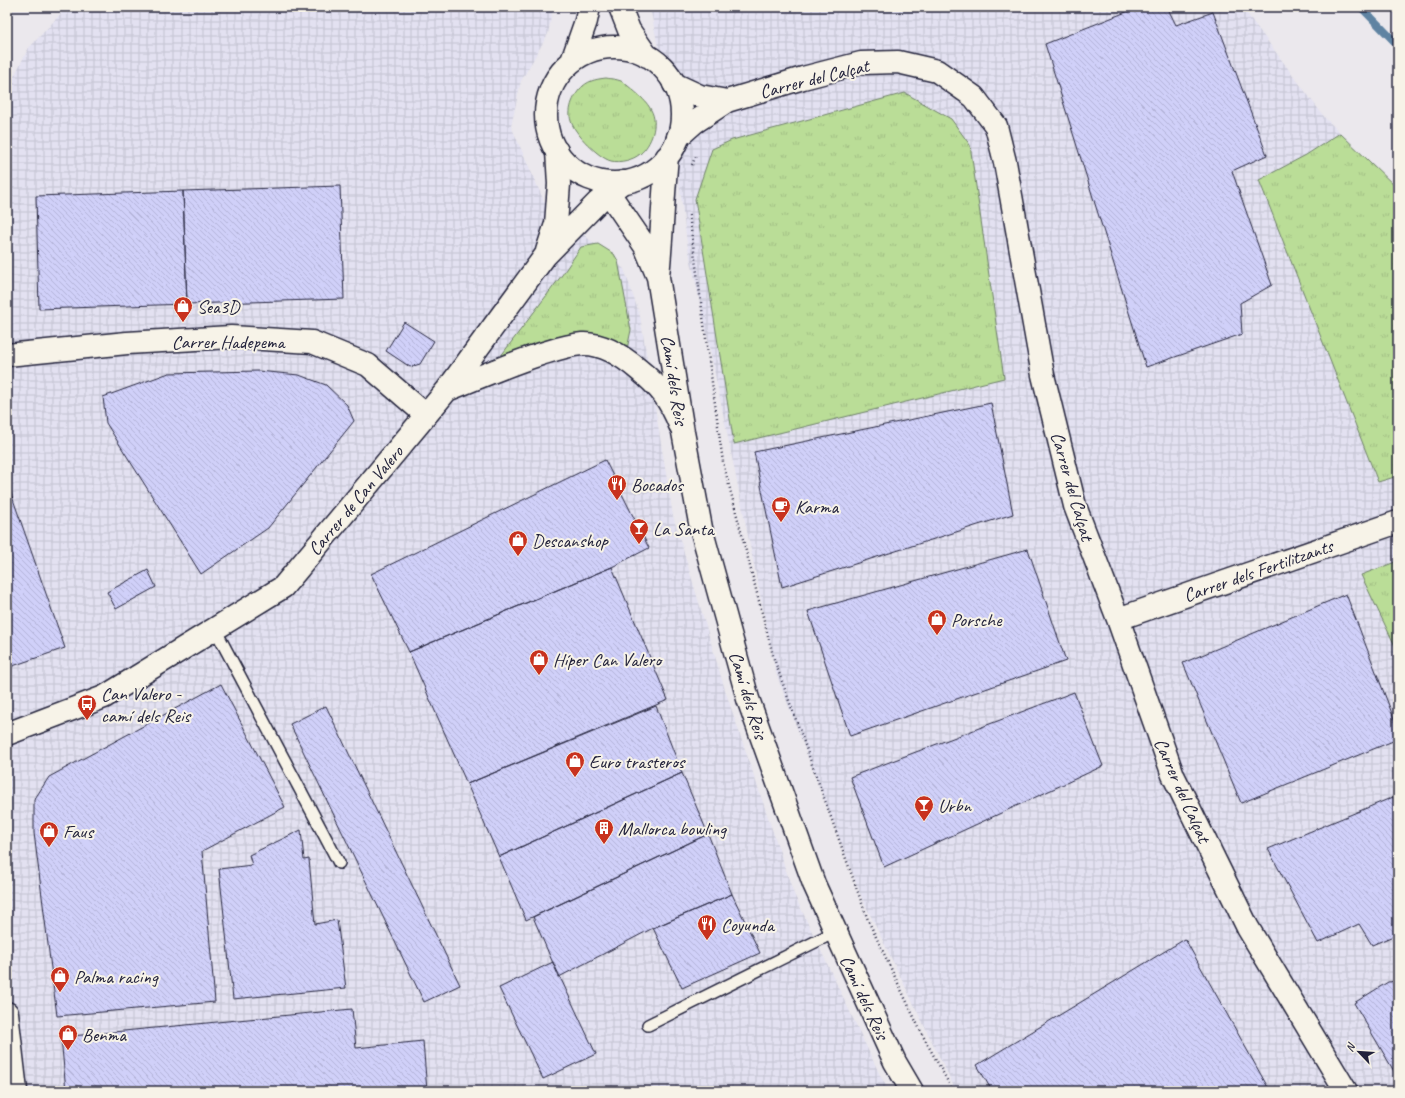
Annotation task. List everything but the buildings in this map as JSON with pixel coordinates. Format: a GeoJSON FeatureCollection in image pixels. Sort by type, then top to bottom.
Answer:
{"type":"FeatureCollection","features":[{"type":"Feature","properties":{"kind":"street"},"geometry":{"type":"LineString","coordinates":[[572,61],[586,21],[589,7]]}},
{"type":"Feature","properties":{"kind":"street"},"geometry":{"type":"LineString","coordinates":[[620,7],[629,30],[646,56]]}},
{"type":"Feature","properties":{"kind":"street"},"geometry":{"type":"LineString","coordinates":[[447,390],[545,256],[612,186],[632,181],[654,170],[671,153],[678,137],[682,114],[679,94],[669,74],[653,58],[632,49],[610,46],[586,52],[572,61],[555,80],[547,101],[546,123],[552,145],[565,162],[582,174],[612,186],[645,246],[658,277]]}},
{"type":"Feature","properties":{"kind":"street","name":"Carrer del Calçat"},"geometry":{"type":"LineString","coordinates":[[727,101],[803,78],[861,63],[898,62],[938,71],[974,97],[996,126],[1005,162],[1043,375],[1075,506],[1118,618],[1173,775],[1248,928],[1346,1091]]}},
{"type":"Feature","properties":{"kind":"street"},"geometry":{"type":"LineString","coordinates":[[674,84],[700,96],[727,101]]}},
{"type":"Feature","properties":{"kind":"street"},"geometry":{"type":"LineString","coordinates":[[678,137],[695,122],[727,101]]}},
{"type":"Feature","properties":{"kind":"street"},"geometry":{"type":"LineString","coordinates":[[545,256],[556,224],[559,184],[557,151]]}},
{"type":"Feature","properties":{"kind":"street"},"geometry":{"type":"LineString","coordinates":[[658,277],[667,157]]}},
{"type":"Feature","properties":{"kind":"street","name":"Camí dels Reis"},"geometry":{"type":"LineString","coordinates":[[658,277],[683,432],[701,528],[748,699],[814,884],[895,1062],[912,1091]]}},
{"type":"Feature","properties":{"kind":"street","name":"Carrer Hadepema"},"geometry":{"type":"LineString","coordinates":[[7,355],[127,343],[231,337],[312,342],[368,365],[426,415]]}},
{"type":"Feature","properties":{"kind":"street","name":"Carrer de Can Valero"},"geometry":{"type":"LineString","coordinates":[[7,734],[104,697],[282,587],[447,390],[522,360],[556,349],[583,344],[602,347],[622,356],[660,388],[672,407],[683,432]]}},
{"type":"Feature","properties":{"kind":"street","name":"Carrer dels Fertilitzants"},"geometry":{"type":"LineString","coordinates":[[1118,618],[1398,522]]}},
{"type":"Feature","properties":{"kind":"street"},"geometry":{"type":"LineString","coordinates":[[7,1012],[16,1091]]}},
{"type":"Feature","properties":{"kind":"lane"},"geometry":{"type":"LineString","coordinates":[[215,629],[339,863]]}},
{"type":"Feature","properties":{"kind":"lane"},"geometry":{"type":"LineString","coordinates":[[648,1026],[836,932]]}},
{"type":"Feature","properties":{"kind":"path"},"geometry":{"type":"LineString","coordinates":[[690,170],[698,150]]}},
{"type":"Feature","properties":{"kind":"path"},"geometry":{"type":"LineString","coordinates":[[688,212],[723,462],[774,659],[868,920],[922,1034],[953,1091]]}},
{"type":"Feature","properties":{"kind":"shaded area"},"geometry":{"type":"Polygon","coordinates":[[[67,7],[553,7],[548,34],[521,81],[511,126],[544,201],[624,269],[640,316],[673,516],[726,693],[794,894],[889,1091],[7,1091],[7,90],[28,49],[67,7]]]}},
{"type":"Feature","properties":{"kind":"shaded area"},"geometry":{"type":"Polygon","coordinates":[[[650,7],[1242,7],[1325,118],[1398,189],[1398,1091],[956,1091],[862,898],[776,673],[687,243],[667,91],[650,7]]]}},
{"type":"Feature","properties":{"kind":"green space"},"geometry":{"type":"Polygon","coordinates":[[[606,78],[619,80],[638,95],[649,107],[654,122],[653,134],[644,150],[634,158],[618,162],[606,159],[594,150],[577,132],[573,126],[570,116],[572,102],[580,89],[591,81],[606,78]]]}},
{"type":"Feature","properties":{"kind":"green space"},"geometry":{"type":"Polygon","coordinates":[[[905,93],[951,119],[970,145],[1004,378],[734,444],[695,199],[712,149],[732,140],[905,93]]]}},
{"type":"Feature","properties":{"kind":"green space"},"geometry":{"type":"Polygon","coordinates":[[[1340,133],[1398,189],[1398,476],[1378,482],[1259,180],[1306,155],[1340,133]]]}},
{"type":"Feature","properties":{"kind":"green space"},"geometry":{"type":"Polygon","coordinates":[[[598,244],[614,254],[618,261],[631,330],[627,349],[497,361],[562,275],[581,247],[598,244]]]}},
{"type":"Feature","properties":{"kind":"green space"},"geometry":{"type":"Polygon","coordinates":[[[1398,561],[1398,652],[1361,575],[1398,561]]]}},
{"type":"Feature","properties":{"kind":"waterway"},"geometry":{"type":"LineString","coordinates":[[1361,7],[1398,45]]}},
{"type":"Feature","properties":{"kind":"place","name":"Sea3D"},"geometry":{"type":"Point","coordinates":[183,323]}},
{"type":"Feature","properties":{"kind":"place","name":"Bocados"},"geometry":{"type":"Point","coordinates":[617,501]}},
{"type":"Feature","properties":{"kind":"place","name":"Karma"},"geometry":{"type":"Point","coordinates":[781,523]}},
{"type":"Feature","properties":{"kind":"place","name":"La Santa"},"geometry":{"type":"Point","coordinates":[639,545]}},
{"type":"Feature","properties":{"kind":"place","name":"Descanshop"},"geometry":{"type":"Point","coordinates":[518,557]}},
{"type":"Feature","properties":{"kind":"place","name":"Porsche"},"geometry":{"type":"Point","coordinates":[937,636]}},
{"type":"Feature","properties":{"kind":"place","name":"Híper Can Valero"},"geometry":{"type":"Point","coordinates":[539,676]}},
{"type":"Feature","properties":{"kind":"place","name":"Can Valero - camí dels Reis"},"geometry":{"type":"Point","coordinates":[87,721]}},
{"type":"Feature","properties":{"kind":"place","name":"Euro trasteros"},"geometry":{"type":"Point","coordinates":[575,778]}},
{"type":"Feature","properties":{"kind":"place","name":"Urbn"},"geometry":{"type":"Point","coordinates":[924,822]}},
{"type":"Feature","properties":{"kind":"place","name":"Mallorca bowling"},"geometry":{"type":"Point","coordinates":[604,845]}},
{"type":"Feature","properties":{"kind":"place","name":"Faus"},"geometry":{"type":"Point","coordinates":[49,848]}},
{"type":"Feature","properties":{"kind":"place","name":"Coyunda"},"geometry":{"type":"Point","coordinates":[707,941]}},
{"type":"Feature","properties":{"kind":"place","name":"Palma racing"},"geometry":{"type":"Point","coordinates":[60,993]}},
{"type":"Feature","properties":{"kind":"place","name":"Benma"},"geometry":{"type":"Point","coordinates":[68,1051]}}]}
